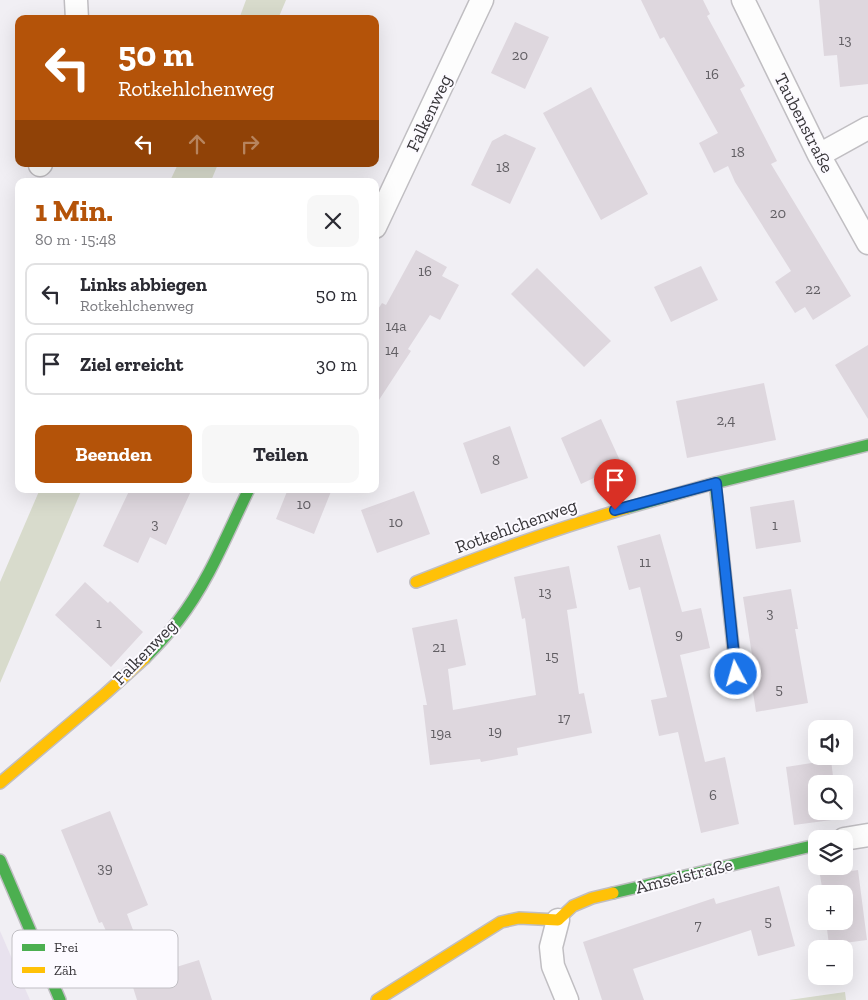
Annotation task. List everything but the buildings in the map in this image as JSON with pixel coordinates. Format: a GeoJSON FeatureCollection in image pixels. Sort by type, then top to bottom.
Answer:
{"type":"FeatureCollection","features":[{"type":"Feature","properties":{"kind":"street"},"geometry":{"type":"LineString","coordinates":[[76,0],[77,15]]}},
{"type":"Feature","properties":{"kind":"street","name":"Falkenweg"},"geometry":{"type":"LineString","coordinates":[[379,219],[482,0]]}},
{"type":"Feature","properties":{"kind":"street","name":"Taubenstraße"},"geometry":{"type":"LineString","coordinates":[[743,0],[819,155],[868,243]]}},
{"type":"Feature","properties":{"kind":"street"},"geometry":{"type":"LineString","coordinates":[[819,155],[868,128]]}},
{"type":"Feature","properties":{"kind":"street","name":"Rotkehlchenweg"},"geometry":{"type":"LineString","coordinates":[[416,582],[485,554],[569,525],[716,483],[868,445]]}},
{"type":"Feature","properties":{"kind":"street"},"geometry":{"type":"LineString","coordinates":[[716,483],[736,674]]}},
{"type":"Feature","properties":{"kind":"street","name":"Falkenweg"},"geometry":{"type":"LineString","coordinates":[[0,783],[128,672],[165,636],[188,606],[207,574],[247,493]]}},
{"type":"Feature","properties":{"kind":"street"},"geometry":{"type":"LineString","coordinates":[[853,838],[868,835]]}},
{"type":"Feature","properties":{"kind":"street","name":"Amselstraße"},"geometry":{"type":"LineString","coordinates":[[558,920],[573,906],[592,898],[808,847]]}},
{"type":"Feature","properties":{"kind":"street"},"geometry":{"type":"LineString","coordinates":[[0,860],[30,930]]}},
{"type":"Feature","properties":{"kind":"street"},"geometry":{"type":"LineString","coordinates":[[377,1000],[500,922],[519,918],[558,920],[551,947],[553,966],[567,1000]]}},
{"type":"Feature","properties":{"kind":"street"},"geometry":{"type":"LineString","coordinates":[[55,988],[60,1000]]}},
{"type":"Feature","properties":{"kind":"shaded area"},"geometry":{"type":"Polygon","coordinates":[[[246,0],[286,0],[280,15],[240,15],[246,0]]]}},
{"type":"Feature","properties":{"kind":"shaded area"},"geometry":{"type":"Polygon","coordinates":[[[177,167],[217,167],[212,178],[171,178],[177,167]]]}},
{"type":"Feature","properties":{"kind":"shaded area"},"geometry":{"type":"Polygon","coordinates":[[[38,493],[80,493],[0,683],[0,582],[38,493]]]}},
{"type":"Feature","properties":{"kind":"shaded area"},"geometry":{"type":"Polygon","coordinates":[[[0,931],[12,959],[12,988],[25,988],[30,1000],[0,1000],[0,931]]]}},
{"type":"Feature","properties":{"kind":"shaded area"},"geometry":{"type":"Polygon","coordinates":[[[845,992],[846,1000],[789,1000],[845,992]]]}},
{"type":"Feature","properties":{"kind":"traffic: fast"},"geometry":{"type":"LineString","coordinates":[[718,507],[715,483],[868,445]]}},
{"type":"Feature","properties":{"kind":"traffic: fast"},"geometry":{"type":"LineString","coordinates":[[627,508],[715,483]]}},
{"type":"Feature","properties":{"kind":"traffic: fast"},"geometry":{"type":"LineString","coordinates":[[145,658],[174,626],[199,590],[247,493]]}},
{"type":"Feature","properties":{"kind":"traffic: fast"},"geometry":{"type":"LineString","coordinates":[[613,893],[808,847]]}},
{"type":"Feature","properties":{"kind":"traffic: fast"},"geometry":{"type":"LineString","coordinates":[[0,860],[30,930]]}},
{"type":"Feature","properties":{"kind":"traffic: fast"},"geometry":{"type":"LineString","coordinates":[[55,988],[60,1000]]}},
{"type":"Feature","properties":{"kind":"traffic: slow"},"geometry":{"type":"LineString","coordinates":[[718,507],[736,674]]}},
{"type":"Feature","properties":{"kind":"traffic: slow"},"geometry":{"type":"LineString","coordinates":[[416,582],[520,542],[627,508]]}},
{"type":"Feature","properties":{"kind":"traffic: slow"},"geometry":{"type":"LineString","coordinates":[[0,783],[145,658]]}},
{"type":"Feature","properties":{"kind":"traffic: slow"},"geometry":{"type":"LineString","coordinates":[[377,1000],[501,922],[519,918],[558,920],[573,906],[592,898],[613,893]]}},
{"type":"Feature","properties":{"kind":"route"},"geometry":{"type":"LineString","coordinates":[[615,510],[716,483],[736,674]]}}]}
